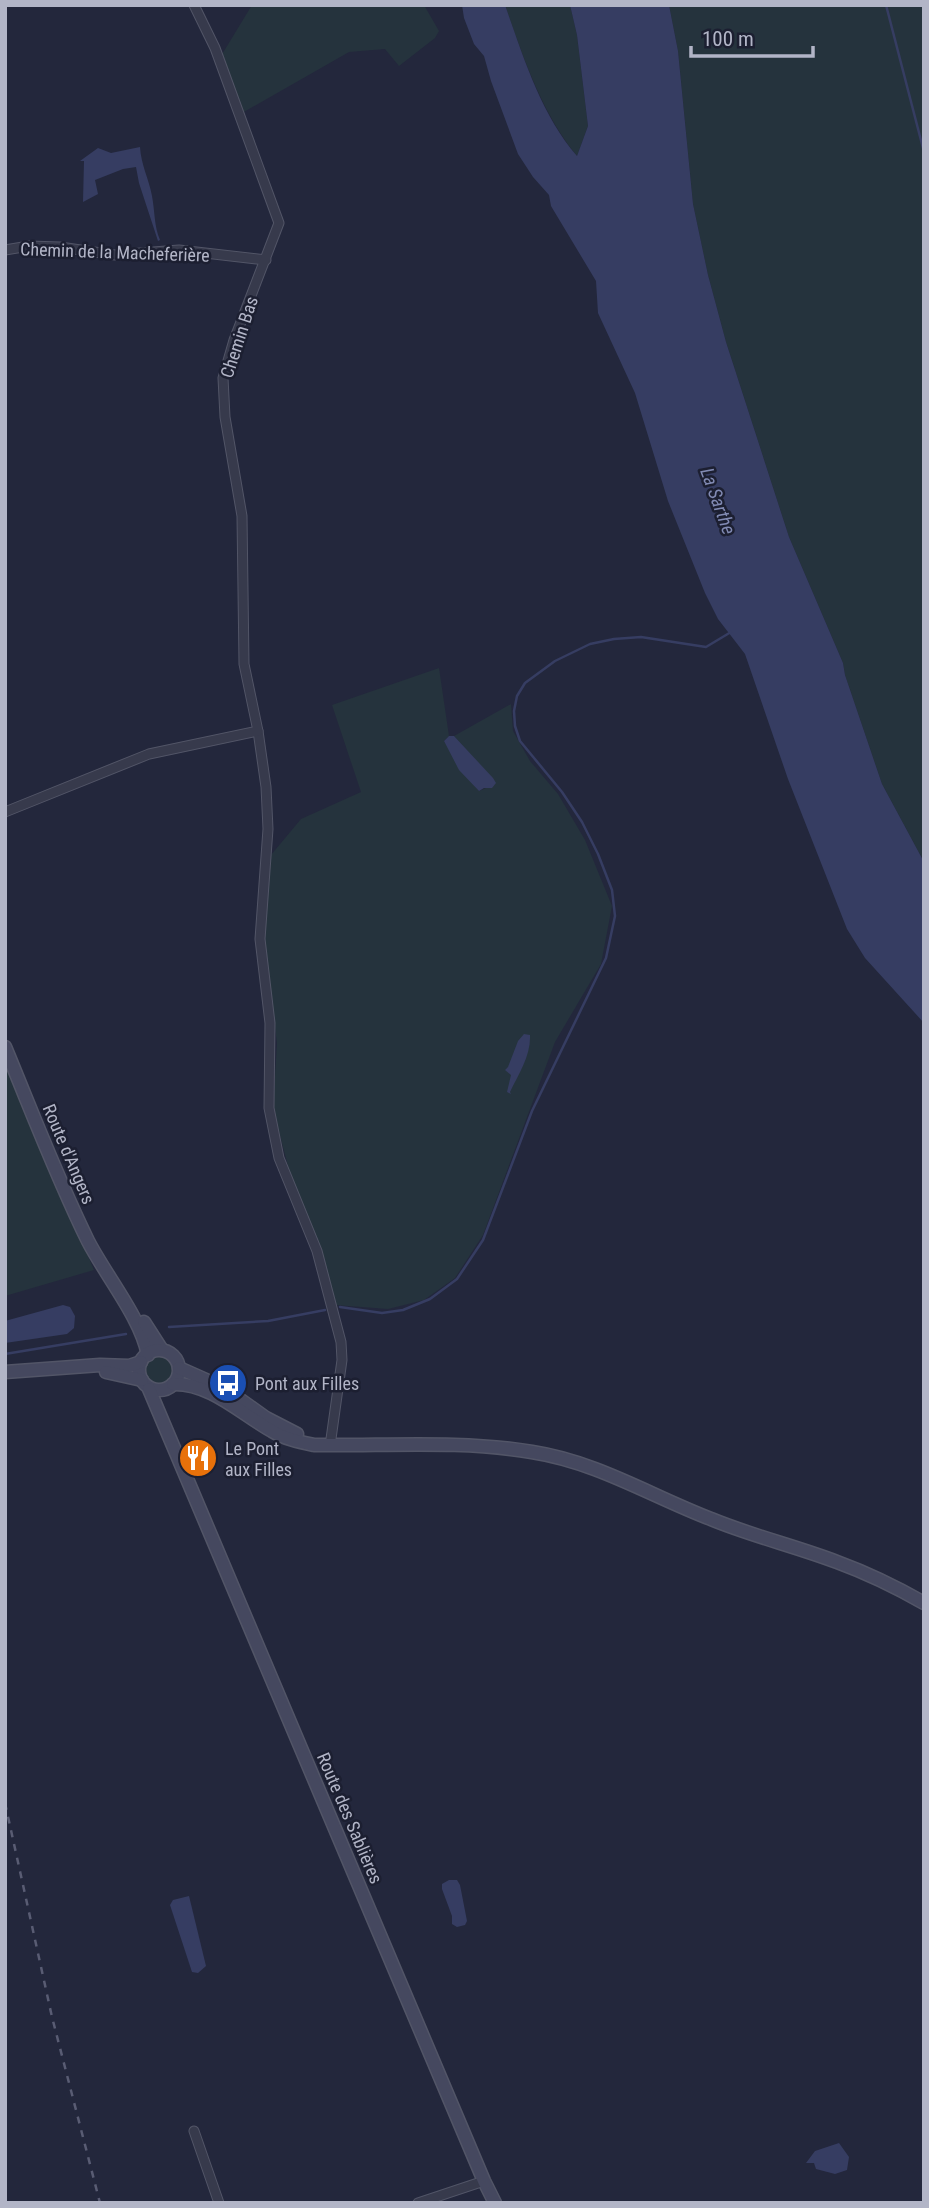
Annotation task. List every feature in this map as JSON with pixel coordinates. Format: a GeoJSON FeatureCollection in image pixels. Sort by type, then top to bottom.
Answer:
{"type":"FeatureCollection","features":[{"type":"Feature","properties":{"kind":"street","name":"Chemin Bas"},"geometry":{"type":"LineString","coordinates":[[194,5],[215,48],[279,223],[234,340],[223,378],[225,417],[242,516],[244,664],[266,787],[268,829],[260,939],[270,1023],[269,1108],[279,1158],[317,1251],[341,1342],[342,1360],[330,1446]]}},
{"type":"Feature","properties":{"kind":"street","name":"Chemin de la Macheferière"},"geometry":{"type":"LineString","coordinates":[[5,250],[39,246],[116,256],[179,250],[266,260]]}},
{"type":"Feature","properties":{"kind":"street"},"geometry":{"type":"LineString","coordinates":[[5,812],[149,754],[257,729]]}},
{"type":"Feature","properties":{"kind":"street","name":"Route d'Angers"},"geometry":{"type":"LineString","coordinates":[[5,1047],[81,1227],[145,1336],[145,1358]]}},
{"type":"Feature","properties":{"kind":"street","name":"Route d'Angers"},"geometry":{"type":"LineString","coordinates":[[105,1272],[131,1303],[162,1350]]}},
{"type":"Feature","properties":{"kind":"street"},"geometry":{"type":"LineString","coordinates":[[5,1372],[129,1366],[162,1350],[174,1356],[179,1368],[178,1377],[169,1387]]}},
{"type":"Feature","properties":{"kind":"street"},"geometry":{"type":"LineString","coordinates":[[145,1358],[140,1372],[146,1385]]}},
{"type":"Feature","properties":{"kind":"street"},"geometry":{"type":"LineString","coordinates":[[71,1367],[117,1373],[158,1391],[188,1384],[213,1394],[274,1432],[314,1446],[486,1445],[568,1459],[620,1477],[744,1532],[860,1570],[924,1603]]}},
{"type":"Feature","properties":{"kind":"street"},"geometry":{"type":"LineString","coordinates":[[179,1368],[224,1388],[266,1418],[300,1436],[330,1446]]}},
{"type":"Feature","properties":{"kind":"street","name":"Route des Sablières"},"geometry":{"type":"LineString","coordinates":[[146,1385],[175,1445],[495,2203]]}},
{"type":"Feature","properties":{"kind":"street","name":"Route des Sablières"},"geometry":{"type":"LineString","coordinates":[[169,1387],[166,1413],[175,1445]]}},
{"type":"Feature","properties":{"kind":"street"},"geometry":{"type":"LineString","coordinates":[[194,2131],[219,2203]]}},
{"type":"Feature","properties":{"kind":"street"},"geometry":{"type":"LineString","coordinates":[[418,2203],[484,2181]]}},
{"type":"Feature","properties":{"kind":"shaded area"},"geometry":{"type":"Polygon","coordinates":[[[252,5],[424,5],[439,31],[435,38],[399,66],[385,49],[349,52],[242,113],[221,56],[252,5]]]}},
{"type":"Feature","properties":{"kind":"shaded area"},"geometry":{"type":"Polygon","coordinates":[[[505,5],[570,5],[577,35],[588,126],[577,156],[544,103],[526,64],[505,5]]]}},
{"type":"Feature","properties":{"kind":"shaded area"},"geometry":{"type":"Polygon","coordinates":[[[669,5],[924,5],[924,862],[882,784],[843,663],[789,537],[726,342],[693,204],[678,51],[669,5]]]}},
{"type":"Feature","properties":{"kind":"shaded area"},"geometry":{"type":"Polygon","coordinates":[[[439,668],[449,736],[444,741],[474,785],[479,791],[495,784],[454,736],[511,704],[513,731],[530,761],[558,794],[585,840],[612,906],[601,964],[555,1042],[483,1235],[455,1278],[424,1300],[388,1309],[335,1305],[318,1243],[292,1181],[273,1109],[277,1043],[263,940],[271,855],[301,819],[361,792],[332,705],[439,668]]]}},
{"type":"Feature","properties":{"kind":"shaded area"},"geometry":{"type":"Polygon","coordinates":[[[5,1061],[94,1270],[5,1296],[5,1061]]]}},
{"type":"Feature","properties":{"kind":"shaded area"},"geometry":{"type":"Polygon","coordinates":[[[160,1357],[170,1361],[174,1371],[170,1381],[160,1385],[150,1381],[146,1371],[150,1361],[160,1357]]]}},
{"type":"Feature","properties":{"kind":"water","name":"La Sarthe"},"geometry":{"type":"Polygon","coordinates":[[[462,5],[505,5],[543,104],[564,140],[577,156],[588,126],[577,35],[570,5],[669,5],[678,51],[693,204],[726,342],[789,537],[843,663],[882,784],[924,862],[924,1023],[865,958],[847,929],[788,779],[745,654],[718,619],[668,501],[635,393],[598,313],[596,281],[551,206],[549,195],[518,154],[484,56],[474,44],[464,18],[462,5]]]}},
{"type":"Feature","properties":{"kind":"water"},"geometry":{"type":"Polygon","coordinates":[[[140,147],[152,196],[160,240],[158,241],[136,167],[95,180],[98,194],[83,202],[84,161],[80,161],[98,148],[111,153],[140,147]]]}},
{"type":"Feature","properties":{"kind":"water"},"geometry":{"type":"Polygon","coordinates":[[[449,736],[454,736],[493,778],[496,783],[492,788],[479,791],[459,770],[444,741],[449,736]]]}},
{"type":"Feature","properties":{"kind":"water"},"geometry":{"type":"Polygon","coordinates":[[[524,1034],[530,1035],[529,1050],[511,1094],[507,1092],[511,1075],[505,1070],[524,1034]]]}},
{"type":"Feature","properties":{"kind":"water"},"geometry":{"type":"Polygon","coordinates":[[[63,1305],[70,1307],[75,1316],[74,1328],[67,1334],[5,1343],[5,1321],[63,1305]]]}},
{"type":"Feature","properties":{"kind":"water"},"geometry":{"type":"Polygon","coordinates":[[[457,1880],[460,1885],[467,1921],[465,1925],[457,1927],[452,1924],[452,1916],[442,1889],[442,1884],[457,1880]]]}},
{"type":"Feature","properties":{"kind":"water"},"geometry":{"type":"Polygon","coordinates":[[[189,1896],[206,1966],[198,1973],[192,1972],[170,1905],[173,1900],[189,1896]]]}},
{"type":"Feature","properties":{"kind":"water"},"geometry":{"type":"Polygon","coordinates":[[[839,2143],[849,2157],[847,2170],[835,2174],[816,2169],[814,2163],[806,2163],[815,2151],[839,2143]]]}},
{"type":"Feature","properties":{"kind":"waterway"},"geometry":{"type":"LineString","coordinates":[[886,5],[924,152]]}},
{"type":"Feature","properties":{"kind":"waterway"},"geometry":{"type":"LineString","coordinates":[[340,1307],[382,1313],[403,1310],[430,1299],[457,1279],[483,1240],[532,1111],[606,958],[615,916],[612,890],[582,822],[562,792],[520,741],[515,726],[517,696],[525,683],[555,661],[590,644],[641,637],[706,647],[731,632]]}},
{"type":"Feature","properties":{"kind":"waterway"},"geometry":{"type":"LineString","coordinates":[[169,1327],[268,1321],[325,1310]]}},
{"type":"Feature","properties":{"kind":"waterway"},"geometry":{"type":"LineString","coordinates":[[5,1354],[126,1334]]}},
{"type":"Feature","properties":{"kind":"railway"},"geometry":{"type":"LineString","coordinates":[[5,1803],[52,2017],[100,2203]]}},
{"type":"Feature","properties":{"kind":"place","name":"Pont aux Filles"},"geometry":{"type":"Point","coordinates":[228,1383]}},
{"type":"Feature","properties":{"kind":"place","name":"Le Pont aux Filles"},"geometry":{"type":"Point","coordinates":[198,1458]}}]}
